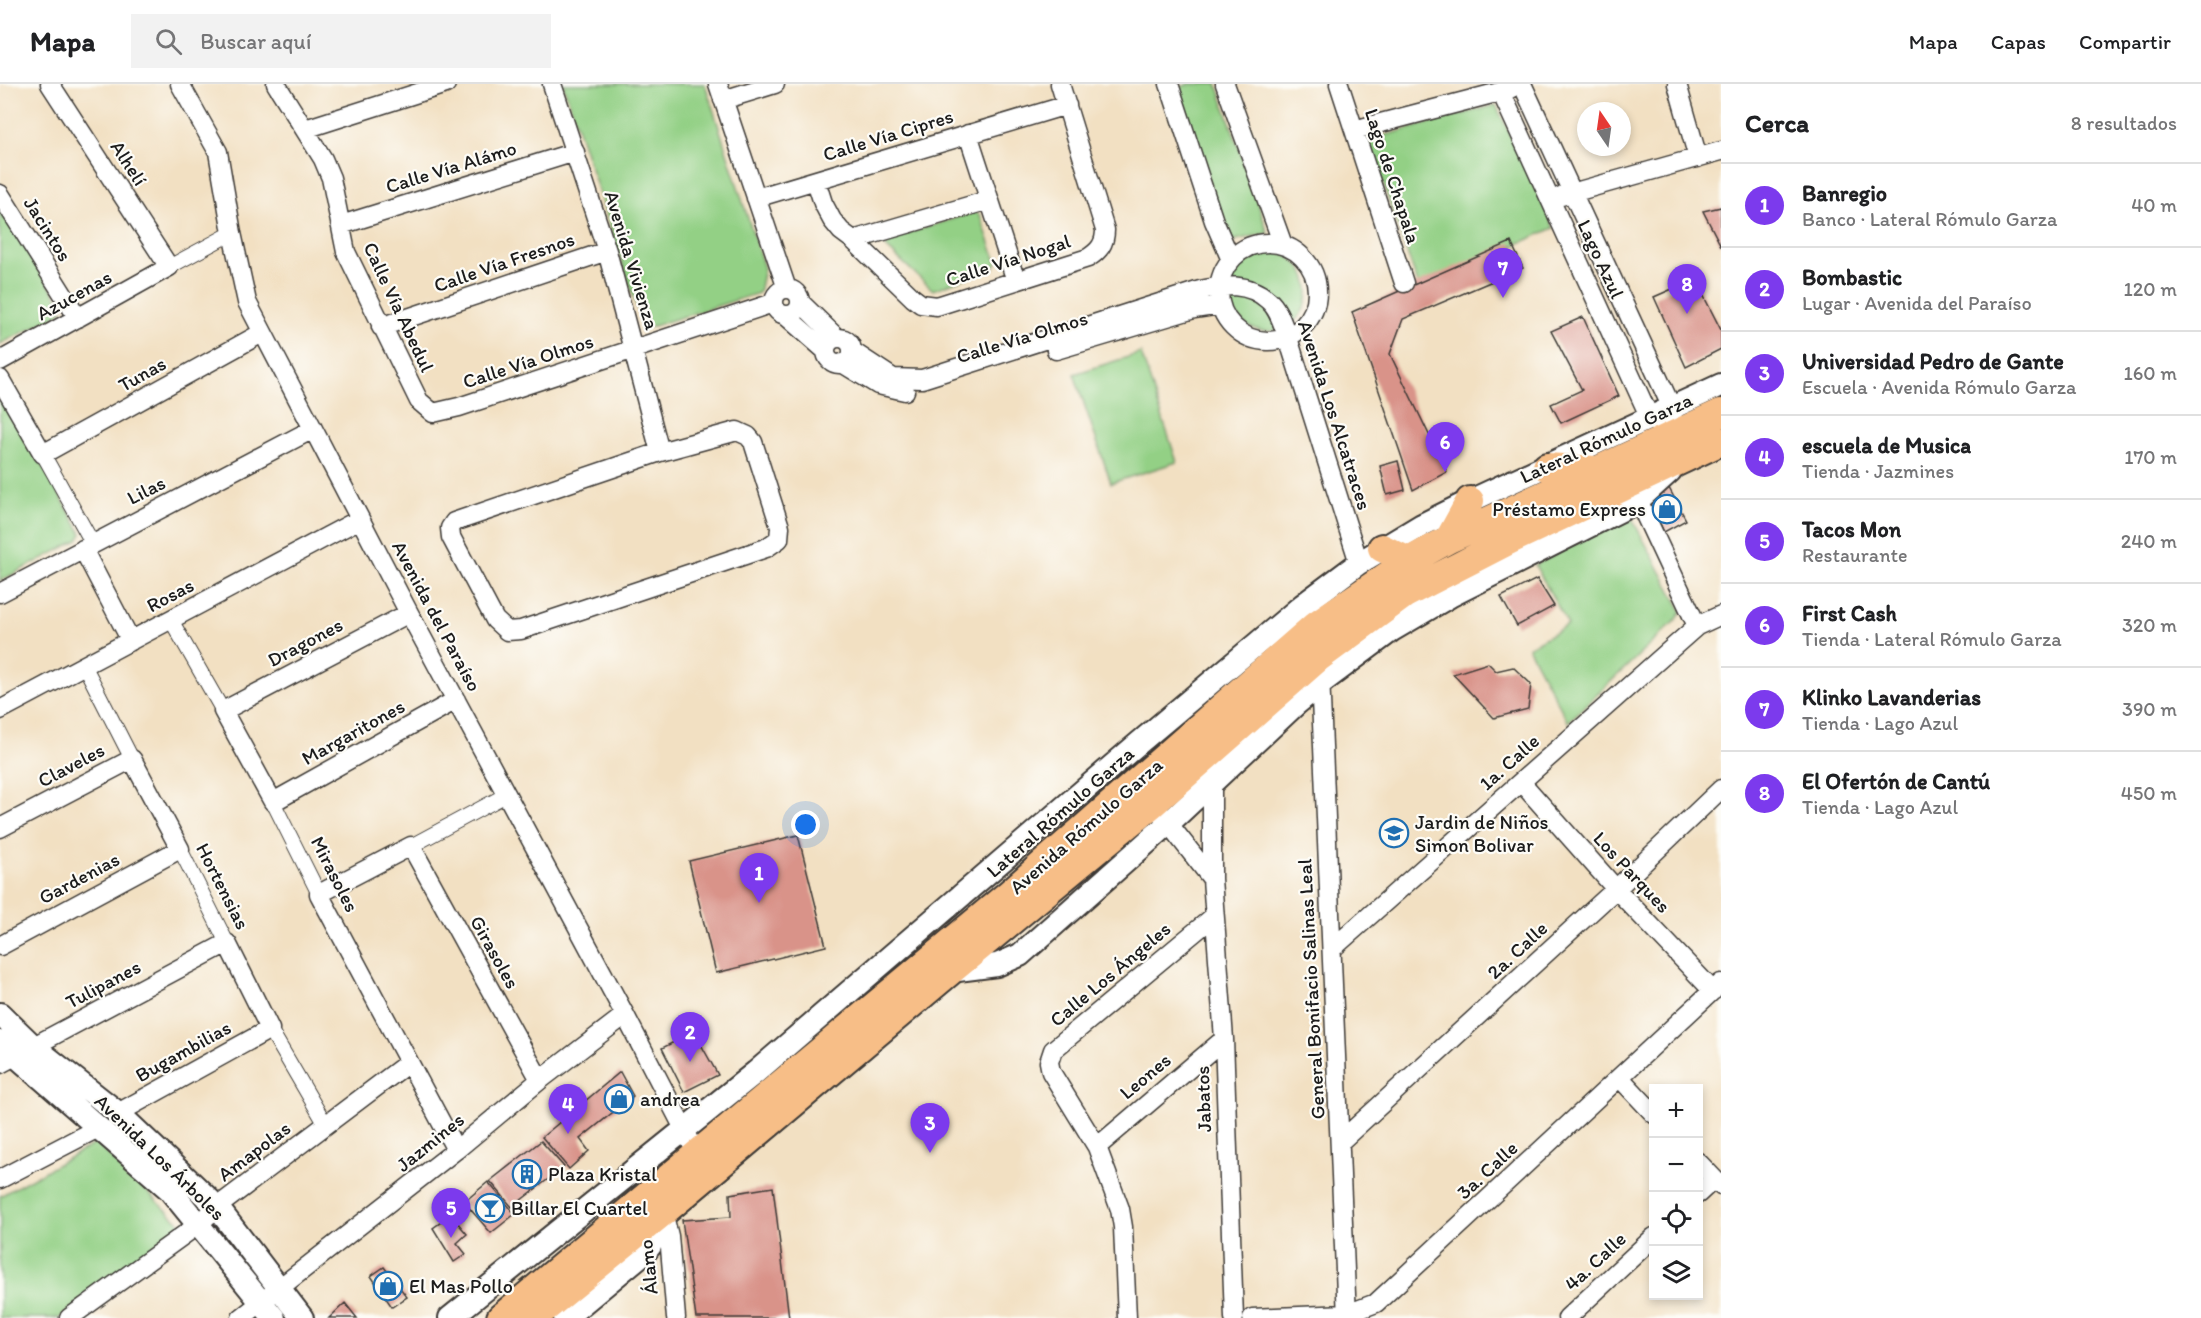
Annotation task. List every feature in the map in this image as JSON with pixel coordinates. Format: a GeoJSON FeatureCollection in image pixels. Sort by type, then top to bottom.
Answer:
{"type":"FeatureCollection","features":[{"type":"Feature","properties":{"kind":"main road","name":"Avenida Rómulo Garza"},"geometry":{"type":"LineString","coordinates":[[501,1318],[691,1143],[1000,902],[1317,624],[1409,561],[1449,539],[1721,413]]}},
{"type":"Feature","properties":{"kind":"main road","name":"Avenida Rómulo Garza"},"geometry":{"type":"LineString","coordinates":[[533,1318],[661,1214],[950,971],[1161,813],[1210,753],[1319,671],[1405,594],[1510,540],[1677,433],[1721,441]]}},
{"type":"Feature","properties":{"kind":"main road"},"geometry":{"type":"LineString","coordinates":[[1546,467],[1598,470]]}},
{"type":"Feature","properties":{"kind":"main road"},"geometry":{"type":"LineString","coordinates":[[1449,539],[1470,501]]}},
{"type":"Feature","properties":{"kind":"main road"},"geometry":{"type":"LineString","coordinates":[[1370,556],[1409,561]]}},
{"type":"Feature","properties":{"kind":"street","name":"Alhelí"},"geometry":{"type":"LineString","coordinates":[[50,84],[169,267]]}},
{"type":"Feature","properties":{"kind":"street","name":"Avenida del Paraíso"},"geometry":{"type":"LineString","coordinates":[[180,84],[218,152],[232,234],[247,302],[409,613],[625,1015],[691,1143]]}},
{"type":"Feature","properties":{"kind":"street","name":"Calle Vía Abedul"},"geometry":{"type":"LineString","coordinates":[[276,84],[305,129],[331,178],[346,252],[381,327],[418,401],[434,413]]}},
{"type":"Feature","properties":{"kind":"street"},"geometry":{"type":"LineString","coordinates":[[305,129],[446,84]]}},
{"type":"Feature","properties":{"kind":"street","name":"Avenida Vivienza"},"geometry":{"type":"LineString","coordinates":[[552,84],[607,251],[660,452]]}},
{"type":"Feature","properties":{"kind":"street"},"geometry":{"type":"LineString","coordinates":[[775,84],[721,92],[787,289]]}},
{"type":"Feature","properties":{"kind":"street","name":"Calle Vía Nogal"},"geometry":{"type":"LineString","coordinates":[[816,181],[831,220],[921,304],[937,306],[1088,258],[1100,249],[1105,239],[1101,214],[1060,84]]}},
{"type":"Feature","properties":{"kind":"street"},"geometry":{"type":"LineString","coordinates":[[1225,84],[1283,245]]}},
{"type":"Feature","properties":{"kind":"street","name":"Lago de Chapala"},"geometry":{"type":"LineString","coordinates":[[1339,84],[1404,283]]}},
{"type":"Feature","properties":{"kind":"street"},"geometry":{"type":"LineString","coordinates":[[1677,84],[1698,158]]}},
{"type":"Feature","properties":{"kind":"street"},"geometry":{"type":"LineString","coordinates":[[1174,85],[1214,221],[1231,260]]}},
{"type":"Feature","properties":{"kind":"street"},"geometry":{"type":"LineString","coordinates":[[1354,130],[1527,85]]}},
{"type":"Feature","properties":{"kind":"street","name":"Lago Azul"},"geometry":{"type":"LineString","coordinates":[[1527,85],[1677,433]]}},
{"type":"Feature","properties":{"kind":"street","name":"Lago Azul"},"geometry":{"type":"LineString","coordinates":[[1501,92],[1650,418]]}},
{"type":"Feature","properties":{"kind":"street","name":"Calle Vía Cipres"},"geometry":{"type":"LineString","coordinates":[[756,198],[1067,105]]}},
{"type":"Feature","properties":{"kind":"street"},"geometry":{"type":"LineString","coordinates":[[968,134],[1016,281]]}},
{"type":"Feature","properties":{"kind":"street"},"geometry":{"type":"LineString","coordinates":[[1549,199],[1721,151]]}},
{"type":"Feature","properties":{"kind":"street","name":"Calle Vía Alámo"},"geometry":{"type":"LineString","coordinates":[[341,225],[575,152]]}},
{"type":"Feature","properties":{"kind":"street","name":"Jacintos"},"geometry":{"type":"LineString","coordinates":[[0,194],[78,318]]}},
{"type":"Feature","properties":{"kind":"street"},"geometry":{"type":"LineString","coordinates":[[853,240],[989,200]]}},
{"type":"Feature","properties":{"kind":"street"},"geometry":{"type":"LineString","coordinates":[[169,267],[232,234]]}},
{"type":"Feature","properties":{"kind":"street"},"geometry":{"type":"LineString","coordinates":[[1272,243],[1283,245],[1294,250],[1307,263],[1316,279],[1316,304],[1312,315],[1288,338],[1271,341],[1245,336],[1225,317],[1220,305],[1219,286],[1231,260],[1249,247],[1272,243]]}},
{"type":"Feature","properties":{"kind":"street","name":"Calle Vía Fresnos"},"geometry":{"type":"LineString","coordinates":[[381,327],[607,251]]}},
{"type":"Feature","properties":{"kind":"street","name":"Azucenas"},"geometry":{"type":"LineString","coordinates":[[0,362],[169,267]]}},
{"type":"Feature","properties":{"kind":"street","name":"Avenida Los Alcatraces"},"geometry":{"type":"LineString","coordinates":[[1219,286],[1234,285],[1251,290],[1269,300],[1279,315],[1370,556]]}},
{"type":"Feature","properties":{"kind":"street","name":"Calle Vía Olmos"},"geometry":{"type":"LineString","coordinates":[[847,357],[893,378],[922,379],[1200,290],[1219,286]]}},
{"type":"Feature","properties":{"kind":"street"},"geometry":{"type":"LineString","coordinates":[[779,309],[778,292],[787,289],[796,293],[831,344]]}},
{"type":"Feature","properties":{"kind":"street"},"geometry":{"type":"LineString","coordinates":[[779,309],[795,312],[800,302]]}},
{"type":"Feature","properties":{"kind":"street","name":"Calle Vía Olmos"},"geometry":{"type":"LineString","coordinates":[[847,357],[878,385],[902,391],[915,391],[949,383],[1194,309],[1220,305]]}},
{"type":"Feature","properties":{"kind":"street"},"geometry":{"type":"LineString","coordinates":[[779,309],[831,344],[845,340],[847,357]]}},
{"type":"Feature","properties":{"kind":"street","name":"Calle Vía Olmos"},"geometry":{"type":"LineString","coordinates":[[434,413],[634,350],[779,309]]}},
{"type":"Feature","properties":{"kind":"street","name":"Tunas"},"geometry":{"type":"LineString","coordinates":[[43,454],[262,333]]}},
{"type":"Feature","properties":{"kind":"street"},"geometry":{"type":"LineString","coordinates":[[0,379],[43,454],[131,641]]}},
{"type":"Feature","properties":{"kind":"street","name":"Lateral Rómulo Garza"},"geometry":{"type":"LineString","coordinates":[[1161,813],[1213,782],[1319,671],[1413,616],[1638,500],[1677,433],[1721,385]]}},
{"type":"Feature","properties":{"kind":"street","name":"Lateral Rómulo Garza"},"geometry":{"type":"LineString","coordinates":[[450,1318],[691,1143],[929,925],[1132,748],[1303,605],[1370,556],[1422,525],[1470,501],[1650,418],[1677,433]]}},
{"type":"Feature","properties":{"kind":"street","name":"Lilas"},"geometry":{"type":"LineString","coordinates":[[0,593],[314,429]]}},
{"type":"Feature","properties":{"kind":"street"},"geometry":{"type":"LineString","coordinates":[[737,431],[748,436],[753,442],[780,527],[778,539],[766,548],[522,630],[507,631],[500,626],[450,537],[450,528],[454,522],[660,452],[731,432],[737,431]]}},
{"type":"Feature","properties":{"kind":"street"},"geometry":{"type":"LineString","coordinates":[[1638,500],[1696,626]]}},
{"type":"Feature","properties":{"kind":"street","name":"Rosas"},"geometry":{"type":"LineString","coordinates":[[0,710],[360,519]]}},
{"type":"Feature","properties":{"kind":"street","name":"Dragones"},"geometry":{"type":"LineString","coordinates":[[223,711],[409,613]]}},
{"type":"Feature","properties":{"kind":"street","name":"1a. Calle"},"geometry":{"type":"LineString","coordinates":[[1332,949],[1696,626],[1721,615]]}},
{"type":"Feature","properties":{"kind":"street","name":"Mirasoles"},"geometry":{"type":"LineString","coordinates":[[171,620],[273,802],[319,894],[456,1150]]}},
{"type":"Feature","properties":{"kind":"street","name":"Hortensias"},"geometry":{"type":"LineString","coordinates":[[84,665],[270,1029],[326,1125]]}},
{"type":"Feature","properties":{"kind":"street","name":"General Bonifacio Salinas Leal"},"geometry":{"type":"LineString","coordinates":[[1319,671],[1347,1316]]}},
{"type":"Feature","properties":{"kind":"street","name":"Margaritones"},"geometry":{"type":"LineString","coordinates":[[273,802],[456,700]]}},
{"type":"Feature","properties":{"kind":"street","name":"Jabatos"},"geometry":{"type":"LineString","coordinates":[[1210,753],[1213,782],[1212,879],[1224,1039],[1234,1318]]}},
{"type":"Feature","properties":{"kind":"street","name":"Claveles"},"geometry":{"type":"LineString","coordinates":[[0,828],[132,759]]}},
{"type":"Feature","properties":{"kind":"street","name":"Los Parques"},"geometry":{"type":"LineString","coordinates":[[1521,782],[1616,889],[1717,987]]}},
{"type":"Feature","properties":{"kind":"street","name":"2a. Calle"},"geometry":{"type":"LineString","coordinates":[[1341,1141],[1616,889],[1721,789]]}},
{"type":"Feature","properties":{"kind":"street"},"geometry":{"type":"LineString","coordinates":[[319,894],[506,795]]}},
{"type":"Feature","properties":{"kind":"street"},"geometry":{"type":"LineString","coordinates":[[1161,813],[1212,879]]}},
{"type":"Feature","properties":{"kind":"street","name":"Girasoles"},"geometry":{"type":"LineString","coordinates":[[411,846],[540,1080]]}},
{"type":"Feature","properties":{"kind":"street","name":"Gardenias"},"geometry":{"type":"LineString","coordinates":[[0,946],[180,849]]}},
{"type":"Feature","properties":{"kind":"street","name":"Calle Los Ángeles"},"geometry":{"type":"LineString","coordinates":[[1097,1147],[1051,1072],[1049,1062],[1053,1050],[1214,917]]}},
{"type":"Feature","properties":{"kind":"street","name":"Tulipanes"},"geometry":{"type":"LineString","coordinates":[[12,1052],[227,943]]}},
{"type":"Feature","properties":{"kind":"street","name":"3a. Calle"},"geometry":{"type":"LineString","coordinates":[[1252,1318],[1347,1316],[1368,1307],[1384,1296],[1717,987]]}},
{"type":"Feature","properties":{"kind":"street","name":"Avenida Los Árboles"},"geometry":{"type":"LineString","coordinates":[[0,1014],[12,1052],[170,1190],[268,1310]]}},
{"type":"Feature","properties":{"kind":"street","name":"Jazmines"},"geometry":{"type":"LineString","coordinates":[[242,1318],[268,1310],[280,1288],[625,1015]]}},
{"type":"Feature","properties":{"kind":"street","name":"Bugambilias"},"geometry":{"type":"LineString","coordinates":[[118,1113],[270,1029]]}},
{"type":"Feature","properties":{"kind":"street","name":"Leones"},"geometry":{"type":"LineString","coordinates":[[1097,1147],[1224,1039]]}},
{"type":"Feature","properties":{"kind":"street","name":"Avenida Los Árboles"},"geometry":{"type":"LineString","coordinates":[[12,1052],[118,1113],[217,1207],[302,1318]]}},
{"type":"Feature","properties":{"kind":"street","name":"Amapolas"},"geometry":{"type":"LineString","coordinates":[[69,1318],[198,1224],[217,1207],[408,1063]]}},
{"type":"Feature","properties":{"kind":"street"},"geometry":{"type":"LineString","coordinates":[[1620,1078],[1649,1110]]}},
{"type":"Feature","properties":{"kind":"street"},"geometry":{"type":"LineString","coordinates":[[0,1179],[99,1128]]}},
{"type":"Feature","properties":{"kind":"street"},"geometry":{"type":"LineString","coordinates":[[1097,1147],[1120,1209],[1123,1227],[1127,1318]]}},
{"type":"Feature","properties":{"kind":"street"},"geometry":{"type":"LineString","coordinates":[[1702,1192],[1718,1183],[1703,1167]]}},
{"type":"Feature","properties":{"kind":"street"},"geometry":{"type":"LineString","coordinates":[[565,1318],[646,1251],[650,1246],[661,1214]]}},
{"type":"Feature","properties":{"kind":"street","name":"Álamo"},"geometry":{"type":"LineString","coordinates":[[661,1214],[669,1236],[676,1318]]}},
{"type":"Feature","properties":{"kind":"street","name":"4a. Calle"},"geometry":{"type":"LineString","coordinates":[[1568,1318],[1649,1241]]}},
{"type":"Feature","properties":{"kind":"green space"},"geometry":{"type":"Polygon","coordinates":[[[563,84],[705,84],[764,268],[759,293],[644,329],[563,84]]]}},
{"type":"Feature","properties":{"kind":"green space"},"geometry":{"type":"Polygon","coordinates":[[[1189,84],[1217,84],[1268,233],[1227,242],[1178,88],[1189,84]]]}},
{"type":"Feature","properties":{"kind":"green space"},"geometry":{"type":"Polygon","coordinates":[[[1496,105],[1554,228],[1419,287],[1368,140],[1496,105]]]}},
{"type":"Feature","properties":{"kind":"green space"},"geometry":{"type":"Polygon","coordinates":[[[0,207],[63,307],[60,314],[0,344],[0,207]]]}},
{"type":"Feature","properties":{"kind":"green space"},"geometry":{"type":"Polygon","coordinates":[[[975,212],[980,215],[997,263],[994,268],[933,290],[885,246],[893,238],[975,212]]]}},
{"type":"Feature","properties":{"kind":"green space"},"geometry":{"type":"Polygon","coordinates":[[[1268,251],[1283,254],[1296,263],[1305,276],[1308,291],[1305,306],[1296,319],[1283,328],[1268,331],[1253,328],[1240,319],[1231,306],[1228,291],[1231,276],[1240,263],[1253,254],[1268,251]]]}},
{"type":"Feature","properties":{"kind":"green space"},"geometry":{"type":"Polygon","coordinates":[[[1141,353],[1177,462],[1111,483],[1074,374],[1141,353]]]}},
{"type":"Feature","properties":{"kind":"green space"},"geometry":{"type":"Polygon","coordinates":[[[0,392],[82,534],[78,540],[0,581],[0,392]]]}},
{"type":"Feature","properties":{"kind":"green space"},"geometry":{"type":"Polygon","coordinates":[[[1630,515],[1682,611],[1677,619],[1568,722],[1528,647],[1568,625],[1535,565],[1630,515]]]}},
{"type":"Feature","properties":{"kind":"green space"},"geometry":{"type":"Polygon","coordinates":[[[96,1143],[182,1225],[60,1318],[0,1318],[0,1196],[96,1143]]]}},
{"type":"Feature","properties":{"kind":"building"},"geometry":{"type":"Polygon","coordinates":[[[1721,207],[1721,246],[1703,211],[1721,207]]]}},
{"type":"Feature","properties":{"kind":"building"},"geometry":{"type":"Polygon","coordinates":[[[1511,242],[1523,268],[1403,319],[1390,354],[1447,472],[1413,490],[1352,312],[1511,242]]]}},
{"type":"Feature","properties":{"kind":"building"},"geometry":{"type":"Polygon","coordinates":[[[1695,279],[1721,330],[1721,349],[1686,367],[1654,297],[1695,279]]]}},
{"type":"Feature","properties":{"kind":"building"},"geometry":{"type":"Polygon","coordinates":[[[1583,317],[1619,396],[1561,423],[1551,404],[1582,390],[1551,331],[1583,317]]]}},
{"type":"Feature","properties":{"kind":"building"},"geometry":{"type":"Polygon","coordinates":[[[1398,461],[1405,490],[1387,495],[1380,466],[1398,461]]]}},
{"type":"Feature","properties":{"kind":"building","name":"Préstamo Express"},"geometry":{"type":"Polygon","coordinates":[[[1669,488],[1686,520],[1664,532],[1648,498],[1669,488]]]}},
{"type":"Feature","properties":{"kind":"building"},"geometry":{"type":"Polygon","coordinates":[[[1537,579],[1554,606],[1517,626],[1501,597],[1537,579]]]}},
{"type":"Feature","properties":{"kind":"building"},"geometry":{"type":"Polygon","coordinates":[[[1488,663],[1496,671],[1513,667],[1531,684],[1528,709],[1494,718],[1453,674],[1488,663]]]}},
{"type":"Feature","properties":{"kind":"building"},"geometry":{"type":"Polygon","coordinates":[[[798,835],[826,946],[716,973],[689,861],[798,835]]]}},
{"type":"Feature","properties":{"kind":"building"},"geometry":{"type":"Polygon","coordinates":[[[694,1032],[718,1075],[684,1092],[662,1048],[694,1032]]]}},
{"type":"Feature","properties":{"kind":"building"},"geometry":{"type":"Polygon","coordinates":[[[620,1072],[633,1096],[580,1139],[589,1151],[569,1169],[542,1137],[620,1072]]]}},
{"type":"Feature","properties":{"kind":"building","name":"Plaza Kristal"},"geometry":{"type":"Polygon","coordinates":[[[541,1141],[564,1167],[512,1207],[490,1181],[541,1141]]]}},
{"type":"Feature","properties":{"kind":"building","name":"Billar El Cuartel"},"geometry":{"type":"Polygon","coordinates":[[[488,1182],[515,1214],[491,1233],[464,1202],[488,1182]]]}},
{"type":"Feature","properties":{"kind":"building"},"geometry":{"type":"Polygon","coordinates":[[[773,1187],[789,1318],[696,1318],[682,1220],[731,1217],[730,1194],[773,1187]]]}},
{"type":"Feature","properties":{"kind":"building"},"geometry":{"type":"Polygon","coordinates":[[[451,1215],[467,1234],[457,1243],[466,1254],[454,1262],[433,1228],[451,1215]]]}},
{"type":"Feature","properties":{"kind":"building","name":"El Mas Pollo"},"geometry":{"type":"Polygon","coordinates":[[[384,1267],[407,1297],[392,1307],[371,1276],[384,1267]]]}},
{"type":"Feature","properties":{"kind":"building"},"geometry":{"type":"Polygon","coordinates":[[[345,1303],[357,1318],[329,1318],[345,1303]]]}},
{"type":"Feature","properties":{"kind":"place","name":"Klinko Lavanderias"},"geometry":{"type":"Point","coordinates":[1503,298]}},
{"type":"Feature","properties":{"kind":"place","name":"El Ofertón de Cantú"},"geometry":{"type":"Point","coordinates":[1687,314]}},
{"type":"Feature","properties":{"kind":"place","name":"First Cash"},"geometry":{"type":"Point","coordinates":[1445,472]}},
{"type":"Feature","properties":{"kind":"place","name":"Préstamo Express"},"geometry":{"type":"Point","coordinates":[1667,509]}},
{"type":"Feature","properties":{"kind":"place","name":"Jardin de Niños Simon Bolivar"},"geometry":{"type":"Point","coordinates":[1394,833]}},
{"type":"Feature","properties":{"kind":"place","name":"Banregio"},"geometry":{"type":"Point","coordinates":[759,903]}},
{"type":"Feature","properties":{"kind":"place","name":"Bombastic"},"geometry":{"type":"Point","coordinates":[690,1062]}},
{"type":"Feature","properties":{"kind":"place","name":"andrea"},"geometry":{"type":"Point","coordinates":[619,1099]}},
{"type":"Feature","properties":{"kind":"place","name":"escuela de Musica"},"geometry":{"type":"Point","coordinates":[568,1134]}},
{"type":"Feature","properties":{"kind":"place","name":"Universidad Pedro de Gante"},"geometry":{"type":"Point","coordinates":[930,1153]}},
{"type":"Feature","properties":{"kind":"place","name":"Plaza Kristal"},"geometry":{"type":"Point","coordinates":[527,1174]}},
{"type":"Feature","properties":{"kind":"place","name":"Billar El Cuartel"},"geometry":{"type":"Point","coordinates":[490,1208]}},
{"type":"Feature","properties":{"kind":"place","name":"Tacos Mon"},"geometry":{"type":"Point","coordinates":[451,1238]}},
{"type":"Feature","properties":{"kind":"place","name":"El Mas Pollo"},"geometry":{"type":"Point","coordinates":[388,1286]}}]}
